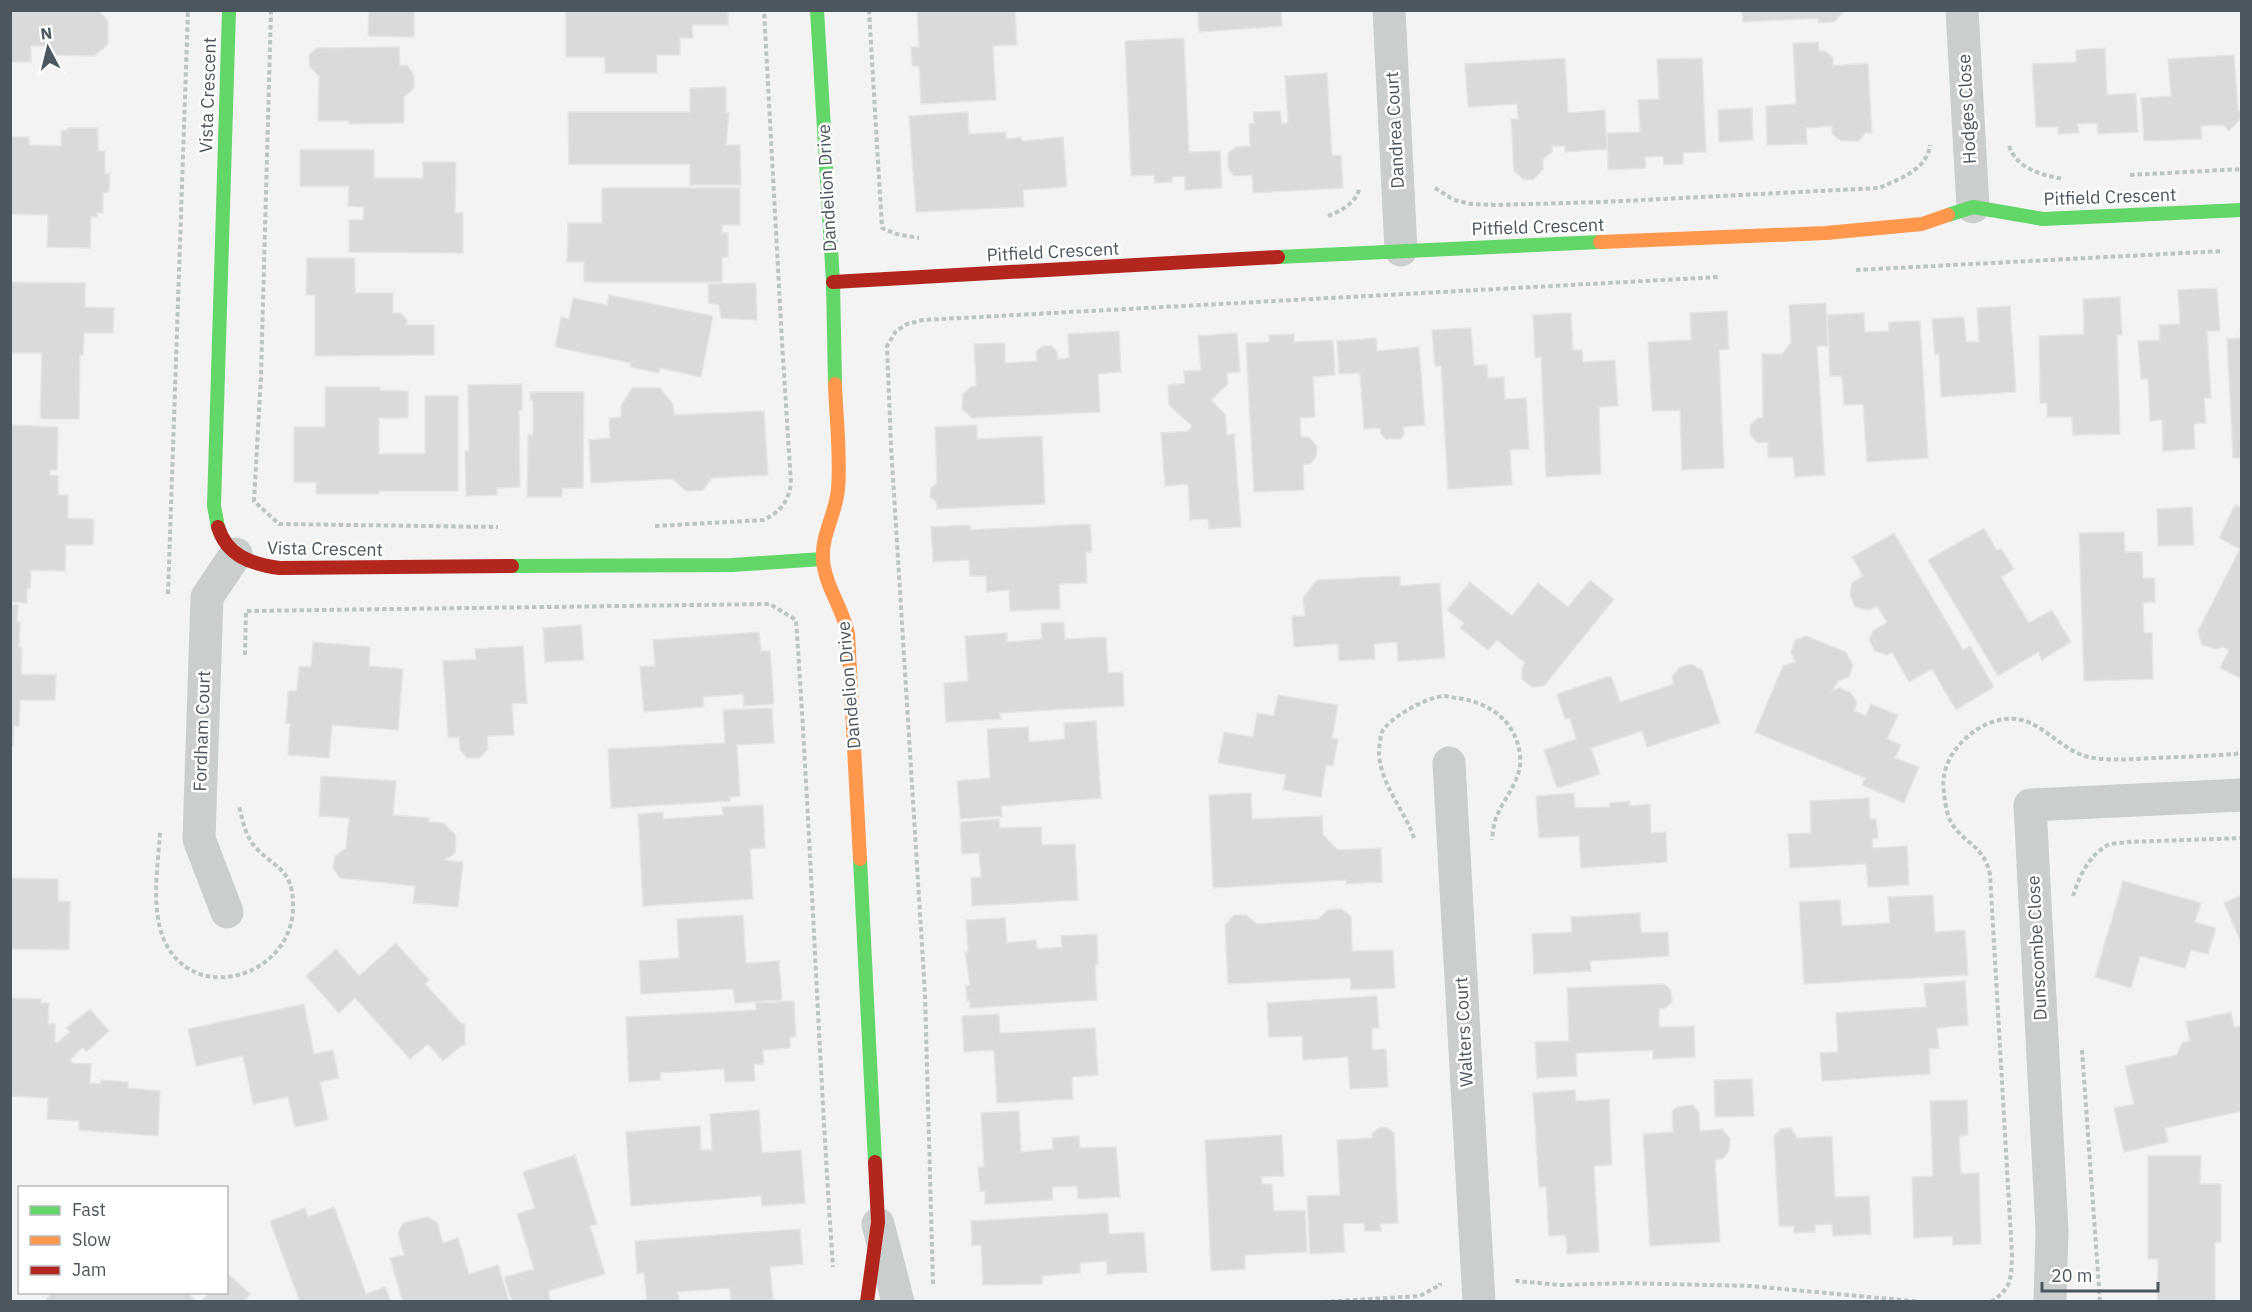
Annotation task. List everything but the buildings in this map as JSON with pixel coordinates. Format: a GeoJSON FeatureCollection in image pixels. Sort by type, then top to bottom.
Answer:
{"type":"FeatureCollection","features":[{"type":"Feature","properties":{"kind":"street","name":"Vista Crescent"},"geometry":{"type":"LineString","coordinates":[[229,10],[214,506],[215,525],[222,541],[236,554],[258,566],[315,569],[732,565],[823,559]]}},
{"type":"Feature","properties":{"kind":"street","name":"Dandelion Drive"},"geometry":{"type":"LineString","coordinates":[[817,10],[833,282],[838,490],[833,514],[824,532],[823,559],[829,585],[843,614],[851,669],[878,1222],[867,1302]]}},
{"type":"Feature","properties":{"kind":"street","name":"Dandrea Court"},"geometry":{"type":"LineString","coordinates":[[1389,10],[1401,250]]}},
{"type":"Feature","properties":{"kind":"street","name":"Hodges Close"},"geometry":{"type":"LineString","coordinates":[[1962,10],[1973,207]]}},
{"type":"Feature","properties":{"kind":"street","name":"Pitfield Crescent"},"geometry":{"type":"LineString","coordinates":[[833,282],[1401,250],[1826,233],[1922,224],[1973,207],[2043,219],[2241,210]]}},
{"type":"Feature","properties":{"kind":"street","name":"Fordham Court"},"geometry":{"type":"LineString","coordinates":[[227,912],[200,839],[200,805],[207,597],[236,554]]}},
{"type":"Feature","properties":{"kind":"street","name":"Walters Court"},"geometry":{"type":"LineString","coordinates":[[1449,763],[1479,1302]]}},
{"type":"Feature","properties":{"kind":"street","name":"Dunscombe Close"},"geometry":{"type":"LineString","coordinates":[[2050,1302],[2052,1231],[2030,805],[2241,795]]}},
{"type":"Feature","properties":{"kind":"street","name":"Dandelion Drive"},"geometry":{"type":"LineString","coordinates":[[878,1222],[898,1302]]}},
{"type":"Feature","properties":{"kind":"path"},"geometry":{"type":"LineString","coordinates":[[271,10],[261,376],[254,501],[279,524],[507,527]]}},
{"type":"Feature","properties":{"kind":"path"},"geometry":{"type":"LineString","coordinates":[[646,527],[764,520],[776,514],[784,506],[789,495],[791,484],[764,10]]}},
{"type":"Feature","properties":{"kind":"path"},"geometry":{"type":"LineString","coordinates":[[869,10],[882,228]]}},
{"type":"Feature","properties":{"kind":"path"},"geometry":{"type":"LineString","coordinates":[[2011,151],[2023,165],[2042,175],[2063,179]]}},
{"type":"Feature","properties":{"kind":"path"},"geometry":{"type":"LineString","coordinates":[[1435,190],[1454,200],[1471,204],[1496,205],[1879,188],[1918,168],[1929,155]]}},
{"type":"Feature","properties":{"kind":"path"},"geometry":{"type":"LineString","coordinates":[[2123,176],[2241,170]]}},
{"type":"Feature","properties":{"kind":"path"},"geometry":{"type":"LineString","coordinates":[[1852,270],[2230,250]]}},
{"type":"Feature","properties":{"kind":"path"},"geometry":{"type":"LineString","coordinates":[[933,1289],[925,993],[891,446],[887,346],[896,331],[907,324],[923,320],[1720,277]]}},
{"type":"Feature","properties":{"kind":"path"},"geometry":{"type":"LineString","coordinates":[[246,611],[770,604],[796,620],[809,801],[819,1055],[834,1278]]}},
{"type":"Feature","properties":{"kind":"path"},"geometry":{"type":"LineString","coordinates":[[2072,902],[2079,877],[2090,860],[2109,845],[2127,842],[2241,838]]}},
{"type":"Feature","properties":{"kind":"path"},"geometry":{"type":"LineString","coordinates":[[2081,1039],[2100,1302]]}},
{"type":"Feature","properties":{"kind":"path"},"geometry":{"type":"LineString","coordinates":[[1517,1281],[1561,1285],[1625,1283],[1751,1286],[1923,1302]]}},
{"type":"Feature","properties":{"kind":"path"},"geometry":{"type":"LineString","coordinates":[[1323,1302],[1420,1296],[1440,1285]]}},
{"type":"Feature","properties":{"kind":"path"},"geometry":{"type":"LineString","coordinates":[[1991,1302],[2004,1293]]}},
{"type":"Feature","properties":{"kind":"traffic: fast"},"geometry":{"type":"LineString","coordinates":[[218,527],[214,506],[229,10]]}},
{"type":"Feature","properties":{"kind":"traffic: fast"},"geometry":{"type":"LineString","coordinates":[[817,10],[833,282],[835,384]]}},
{"type":"Feature","properties":{"kind":"traffic: fast"},"geometry":{"type":"LineString","coordinates":[[1948,215],[1973,207],[2043,219],[2242,210]]}},
{"type":"Feature","properties":{"kind":"traffic: fast"},"geometry":{"type":"LineString","coordinates":[[1278,257],[1600,242]]}},
{"type":"Feature","properties":{"kind":"traffic: fast"},"geometry":{"type":"LineString","coordinates":[[512,566],[732,565],[823,559]]}},
{"type":"Feature","properties":{"kind":"traffic: fast"},"geometry":{"type":"LineString","coordinates":[[860,859],[875,1162]]}},
{"type":"Feature","properties":{"kind":"traffic: slow"},"geometry":{"type":"LineString","coordinates":[[1600,242],[1826,233],[1922,224],[1948,215]]}},
{"type":"Feature","properties":{"kind":"traffic: slow"},"geometry":{"type":"LineString","coordinates":[[835,384],[839,476],[835,507],[824,542],[823,560],[827,579],[848,634],[860,859]]}},
{"type":"Feature","properties":{"kind":"traffic: jam"},"geometry":{"type":"LineString","coordinates":[[833,282],[1278,257]]}},
{"type":"Feature","properties":{"kind":"traffic: jam"},"geometry":{"type":"LineString","coordinates":[[218,527],[227,545],[241,557],[279,568],[512,566]]}},
{"type":"Feature","properties":{"kind":"traffic: jam"},"geometry":{"type":"LineString","coordinates":[[867,1302],[878,1222],[875,1162]]}}]}
